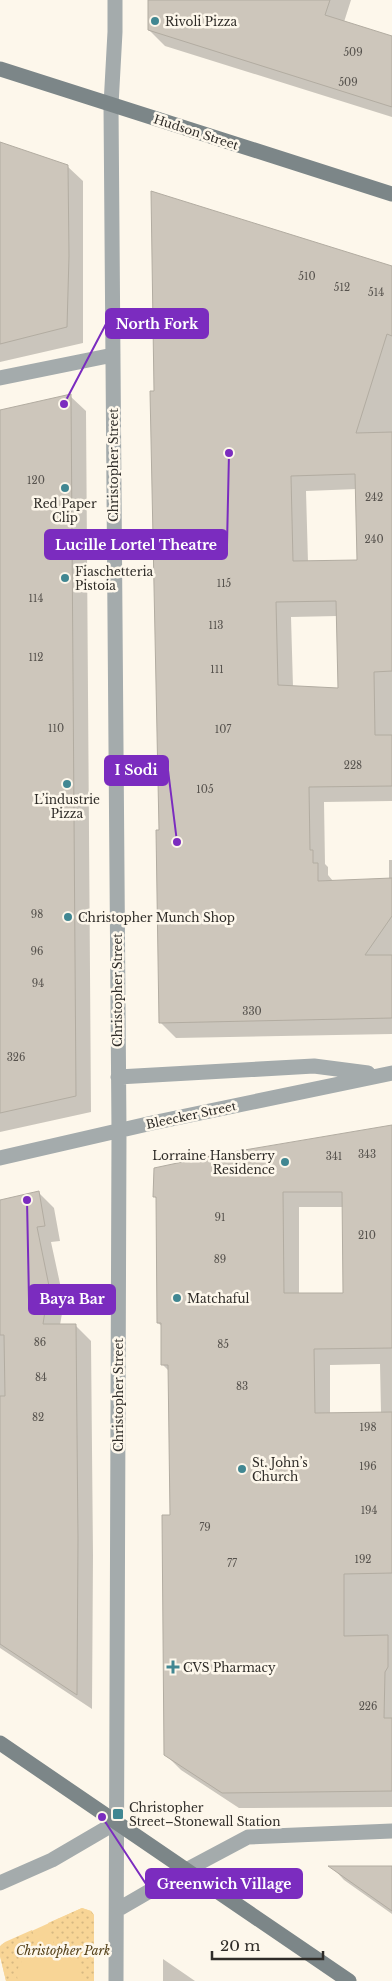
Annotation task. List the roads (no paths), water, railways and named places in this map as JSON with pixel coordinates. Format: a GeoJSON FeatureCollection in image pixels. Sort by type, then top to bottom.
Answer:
{"type":"FeatureCollection","features":[{"type":"Feature","properties":{"kind":"main road","name":"Hudson Street"},"geometry":{"type":"LineString","coordinates":[[0,69],[392,194]]}},
{"type":"Feature","properties":{"kind":"main road"},"geometry":{"type":"LineString","coordinates":[[0,1743],[349,1981]]}},
{"type":"Feature","properties":{"kind":"street","name":"Christopher Street"},"geometry":{"type":"LineString","coordinates":[[115,0],[111,104],[118,1077],[116,1981]]}},
{"type":"Feature","properties":{"kind":"street"},"geometry":{"type":"LineString","coordinates":[[0,378],[113,355]]}},
{"type":"Feature","properties":{"kind":"street","name":"Bleecker Street"},"geometry":{"type":"LineString","coordinates":[[118,1077],[314,1066],[387,1074]]}},
{"type":"Feature","properties":{"kind":"street","name":"Bleecker Street"},"geometry":{"type":"LineString","coordinates":[[0,1158],[387,1074]]}},
{"type":"Feature","properties":{"kind":"street"},"geometry":{"type":"LineString","coordinates":[[0,1883],[52,1860],[117,1822]]}},
{"type":"Feature","properties":{"kind":"street"},"geometry":{"type":"LineString","coordinates":[[117,1910],[248,1837],[392,1831]]}},
{"type":"Feature","properties":{"kind":"place","name":"Rivoli Pizza"},"geometry":{"type":"Point","coordinates":[155,21]}},
{"type":"Feature","properties":{"kind":"place","name":"North Fork"},"geometry":{"type":"Point","coordinates":[64,404]}},
{"type":"Feature","properties":{"kind":"place","name":"Lucille Lortel Theatre"},"geometry":{"type":"Point","coordinates":[229,453]}},
{"type":"Feature","properties":{"kind":"place","name":"Red Paper Clip"},"geometry":{"type":"Point","coordinates":[65,488]}},
{"type":"Feature","properties":{"kind":"place","name":"Fiaschetteria Pistoia"},"geometry":{"type":"Point","coordinates":[65,578]}},
{"type":"Feature","properties":{"kind":"place","name":"L’industrie Pizza"},"geometry":{"type":"Point","coordinates":[67,784]}},
{"type":"Feature","properties":{"kind":"place","name":"I Sodi"},"geometry":{"type":"Point","coordinates":[177,842]}},
{"type":"Feature","properties":{"kind":"place","name":"Christopher Munch Shop"},"geometry":{"type":"Point","coordinates":[68,917]}},
{"type":"Feature","properties":{"kind":"place","name":"Lorraine Hansberry Residence"},"geometry":{"type":"Point","coordinates":[285,1162]}},
{"type":"Feature","properties":{"kind":"place","name":"Baya Bar"},"geometry":{"type":"Point","coordinates":[27,1200]}},
{"type":"Feature","properties":{"kind":"place","name":"Matchaful"},"geometry":{"type":"Point","coordinates":[177,1298]}},
{"type":"Feature","properties":{"kind":"place","name":"St. John’s Church"},"geometry":{"type":"Point","coordinates":[242,1469]}},
{"type":"Feature","properties":{"kind":"place","name":"CVS Pharmacy"},"geometry":{"type":"Point","coordinates":[173,1667]}},
{"type":"Feature","properties":{"kind":"place","name":"Christopher Street–Stonewall Station"},"geometry":{"type":"Point","coordinates":[118,1814]}},
{"type":"Feature","properties":{"kind":"place","name":"Greenwich Village"},"geometry":{"type":"Point","coordinates":[102,1817]}},
{"type":"Feature","properties":{"kind":"park label","name":"Christopher Park"},"geometry":{"type":"Point","coordinates":[63,1950]}}]}
